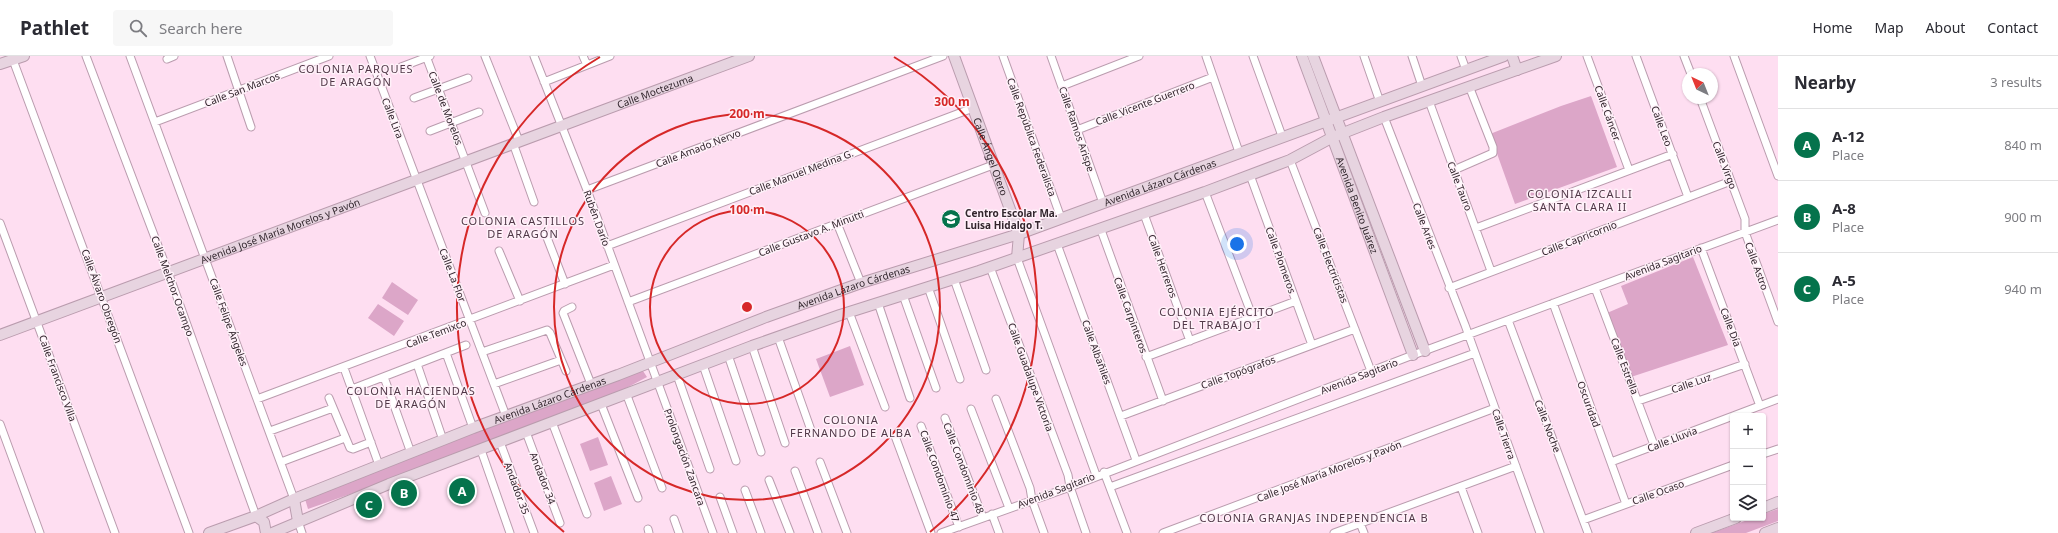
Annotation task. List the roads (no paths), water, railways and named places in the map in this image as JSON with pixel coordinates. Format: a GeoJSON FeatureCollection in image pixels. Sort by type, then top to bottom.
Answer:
{"type":"FeatureCollection","features":[{"type":"Feature","properties":{"kind":"street"},"geometry":{"type":"LineString","coordinates":[[0,64],[24,56]]}},
{"type":"Feature","properties":{"kind":"street","name":"Calle Melchor Ocampo"},"geometry":{"type":"LineString","coordinates":[[86,56],[168,272],[256,516]]}},
{"type":"Feature","properties":{"kind":"street","name":"Calle Felipe Ángeles"},"geometry":{"type":"LineString","coordinates":[[130,56],[294,499]]}},
{"type":"Feature","properties":{"kind":"street"},"geometry":{"type":"LineString","coordinates":[[167,59],[174,56]]}},
{"type":"Feature","properties":{"kind":"street"},"geometry":{"type":"LineString","coordinates":[[227,56],[240,90],[251,127]]}},
{"type":"Feature","properties":{"kind":"street","name":"Calle San Marcos"},"geometry":{"type":"LineString","coordinates":[[155,122],[329,56]]}},
{"type":"Feature","properties":{"kind":"street","name":"Calle Lira"},"geometry":{"type":"LineString","coordinates":[[370,56],[417,179]]}},
{"type":"Feature","properties":{"kind":"street"},"geometry":{"type":"LineString","coordinates":[[402,67],[428,56]]}},
{"type":"Feature","properties":{"kind":"street","name":"Calle de Morelos"},"geometry":{"type":"LineString","coordinates":[[428,56],[485,213]]}},
{"type":"Feature","properties":{"kind":"street"},"geometry":{"type":"LineString","coordinates":[[485,56],[516,142],[534,202]]}},
{"type":"Feature","properties":{"kind":"street","name":"Rubén Darío"},"geometry":{"type":"LineString","coordinates":[[534,56],[587,190],[657,382]]}},
{"type":"Feature","properties":{"kind":"street"},"geometry":{"type":"LineString","coordinates":[[584,56],[587,65]]}},
{"type":"Feature","properties":{"kind":"street"},"geometry":{"type":"LineString","coordinates":[[544,82],[610,56]]}},
{"type":"Feature","properties":{"kind":"street","name":"Calle Moctezuma"},"geometry":{"type":"LineString","coordinates":[[561,126],[749,56]]}},
{"type":"Feature","properties":{"kind":"street","name":"Calle Amado Nervo"},"geometry":{"type":"LineString","coordinates":[[587,190],[943,56]]}},
{"type":"Feature","properties":{"kind":"street","name":"Calle Ángel Otero"},"geometry":{"type":"LineString","coordinates":[[954,56],[1020,234],[1017,258]]}},
{"type":"Feature","properties":{"kind":"street","name":"Calle República Federalista"},"geometry":{"type":"LineString","coordinates":[[1003,56],[1061,218]]}},
{"type":"Feature","properties":{"kind":"street","name":"Calle Ramos Arispe"},"geometry":{"type":"LineString","coordinates":[[1051,56],[1103,203]]}},
{"type":"Feature","properties":{"kind":"street"},"geometry":{"type":"LineString","coordinates":[[1062,86],[1139,56]]}},
{"type":"Feature","properties":{"kind":"street"},"geometry":{"type":"LineString","coordinates":[[1206,56],[1240,152]]}},
{"type":"Feature","properties":{"kind":"street"},"geometry":{"type":"LineString","coordinates":[[1253,56],[1282,136]]}},
{"type":"Feature","properties":{"kind":"street","name":"Avenida Benito Juárez"},"geometry":{"type":"LineString","coordinates":[[1302,56],[1330,118],[1425,351]]}},
{"type":"Feature","properties":{"kind":"street","name":"Avenida Benito Juárez"},"geometry":{"type":"LineString","coordinates":[[1313,56],[1330,118]]}},
{"type":"Feature","properties":{"kind":"street"},"geometry":{"type":"LineString","coordinates":[[1364,56],[1380,102]]}},
{"type":"Feature","properties":{"kind":"street"},"geometry":{"type":"LineString","coordinates":[[1412,56],[1422,86]]}},
{"type":"Feature","properties":{"kind":"street"},"geometry":{"type":"LineString","coordinates":[[1461,56],[1466,70]]}},
{"type":"Feature","properties":{"kind":"street","name":"Avenida Lázaro Cárdenas"},"geometry":{"type":"LineString","coordinates":[[209,533],[256,516],[294,499],[473,428],[649,363],[766,317],[860,283],[1020,234],[1330,118],[1380,102],[1504,56]]}},
{"type":"Feature","properties":{"kind":"street"},"geometry":{"type":"LineString","coordinates":[[1512,56],[1517,70]]}},
{"type":"Feature","properties":{"kind":"street","name":"Avenida Lázaro Cárdenas"},"geometry":{"type":"LineString","coordinates":[[272,533],[298,521],[500,442],[752,346],[903,294],[954,279],[1101,230],[1290,160],[1337,135],[1384,117],[1556,56]]}},
{"type":"Feature","properties":{"kind":"street","name":"Calle Cáncer"},"geometry":{"type":"LineString","coordinates":[[1587,56],[1629,170]]}},
{"type":"Feature","properties":{"kind":"street","name":"Calle Leo"},"geometry":{"type":"LineString","coordinates":[[1636,56],[1688,196]]}},
{"type":"Feature","properties":{"kind":"street"},"geometry":{"type":"LineString","coordinates":[[1684,56],[1689,68]]}},
{"type":"Feature","properties":{"kind":"street"},"geometry":{"type":"LineString","coordinates":[[1734,56],[1778,176]]}},
{"type":"Feature","properties":{"kind":"street","name":"Calle Álvaro Obregón"},"geometry":{"type":"LineString","coordinates":[[13,60],[189,533]]}},
{"type":"Feature","properties":{"kind":"street","name":"Calle Vicente Guerrero"},"geometry":{"type":"LineString","coordinates":[[1077,130],[1213,77]]}},
{"type":"Feature","properties":{"kind":"street"},"geometry":{"type":"LineString","coordinates":[[414,98],[468,78]]}},
{"type":"Feature","properties":{"kind":"street"},"geometry":{"type":"LineString","coordinates":[[1454,170],[1493,153],[1493,147],[1470,86]]}},
{"type":"Feature","properties":{"kind":"street","name":"Calle Tauro"},"geometry":{"type":"LineString","coordinates":[[1429,101],[1491,271]]}},
{"type":"Feature","properties":{"kind":"street","name":"Calle Virgo"},"geometry":{"type":"LineString","coordinates":[[1702,104],[1745,219],[1744,232]]}},
{"type":"Feature","properties":{"kind":"street","name":"Calle Manuel Medina G."},"geometry":{"type":"LineString","coordinates":[[607,246],[973,108]]}},
{"type":"Feature","properties":{"kind":"street"},"geometry":{"type":"LineString","coordinates":[[430,130],[479,112]]}},
{"type":"Feature","properties":{"kind":"street","name":"Calle Aries"},"geometry":{"type":"LineString","coordinates":[[1384,117],[1468,335]]}},
{"type":"Feature","properties":{"kind":"street","name":"Avenida José María Morelos y Pavón"},"geometry":{"type":"LineString","coordinates":[[0,335],[561,126]]}},
{"type":"Feature","properties":{"kind":"street","name":"Avenida Benito Juárez"},"geometry":{"type":"LineString","coordinates":[[1337,135],[1414,355]]}},
{"type":"Feature","properties":{"kind":"street"},"geometry":{"type":"LineString","coordinates":[[1476,228],[1673,154]]}},
{"type":"Feature","properties":{"kind":"street","name":"Calle Electricistas"},"geometry":{"type":"LineString","coordinates":[[1290,160],[1371,371]]}},
{"type":"Feature","properties":{"kind":"street","name":"Calle Gustavo A. Minutti"},"geometry":{"type":"LineString","coordinates":[[628,302],[993,164]]}},
{"type":"Feature","properties":{"kind":"street","name":"Calle Plomeros"},"geometry":{"type":"LineString","coordinates":[[1250,175],[1312,345]]}},
{"type":"Feature","properties":{"kind":"street","name":"Calle La Flor"},"geometry":{"type":"LineString","coordinates":[[417,179],[506,416]]}},
{"type":"Feature","properties":{"kind":"street","name":"Calle Capricornio"},"geometry":{"type":"LineString","coordinates":[[1449,288],[1688,196],[1731,181]]}},
{"type":"Feature","properties":{"kind":"street"},"geometry":{"type":"LineString","coordinates":[[1205,192],[1253,318]]}},
{"type":"Feature","properties":{"kind":"street","name":"Calle Herreros"},"geometry":{"type":"LineString","coordinates":[[1144,214],[1190,341]]}},
{"type":"Feature","properties":{"kind":"street","name":"Avenida Sagitario"},"geometry":{"type":"LineString","coordinates":[[941,533],[1070,487],[1096,475],[1371,371],[1778,220]]}},
{"type":"Feature","properties":{"kind":"street","name":"Calle Francisco Villa"},"geometry":{"type":"LineString","coordinates":[[0,223],[115,533]]}},
{"type":"Feature","properties":{"kind":"street"},"geometry":{"type":"LineString","coordinates":[[837,223],[860,283]]}},
{"type":"Feature","properties":{"kind":"street","name":"Calle Carpinteros"},"geometry":{"type":"LineString","coordinates":[[1101,230],[1162,401]]}},
{"type":"Feature","properties":{"kind":"street","name":"Calle Astro"},"geometry":{"type":"LineString","coordinates":[[1744,232],[1778,322]]}},
{"type":"Feature","properties":{"kind":"street"},"geometry":{"type":"LineString","coordinates":[[546,235],[565,284]]}},
{"type":"Feature","properties":{"kind":"street","name":"Calle Albañiles"},"geometry":{"type":"LineString","coordinates":[[1057,244],[1136,460]]}},
{"type":"Feature","properties":{"kind":"street","name":"Calle Día"},"geometry":{"type":"LineString","coordinates":[[1701,248],[1760,406]]}},
{"type":"Feature","properties":{"kind":"street"},"geometry":{"type":"LineString","coordinates":[[500,251],[520,301]]}},
{"type":"Feature","properties":{"kind":"street"},"geometry":{"type":"LineString","coordinates":[[1017,258],[1096,475]]}},
{"type":"Feature","properties":{"kind":"street","name":"Calle Temixco"},"geometry":{"type":"LineString","coordinates":[[257,400],[614,265]]}},
{"type":"Feature","properties":{"kind":"street","name":"Calle Guadalupe Victoria"},"geometry":{"type":"LineString","coordinates":[[990,267],[1068,475],[1070,487],[1086,533]]}},
{"type":"Feature","properties":{"kind":"street"},"geometry":{"type":"LineString","coordinates":[[954,279],[986,370]]}},
{"type":"Feature","properties":{"kind":"street"},"geometry":{"type":"LineString","coordinates":[[928,287],[960,379]]}},
{"type":"Feature","properties":{"kind":"street","name":"Calle Estrella"},"geometry":{"type":"LineString","coordinates":[[1595,288],[1654,446]]}},
{"type":"Feature","properties":{"kind":"street"},"geometry":{"type":"LineString","coordinates":[[903,294],[936,388]]}},
{"type":"Feature","properties":{"kind":"street"},"geometry":{"type":"LineString","coordinates":[[1146,358],[1296,301]]}},
{"type":"Feature","properties":{"kind":"street"},"geometry":{"type":"LineString","coordinates":[[878,303],[910,398]]}},
{"type":"Feature","properties":{"kind":"street","name":"Oscuridad"},"geometry":{"type":"LineString","coordinates":[[1553,303],[1626,504]]}},
{"type":"Feature","properties":{"kind":"street"},"geometry":{"type":"LineString","coordinates":[[572,307],[564,311],[564,314],[591,384]]}},
{"type":"Feature","properties":{"kind":"street"},"geometry":{"type":"LineString","coordinates":[[849,312],[885,407]]}},
{"type":"Feature","properties":{"kind":"street","name":"Calle Noche"},"geometry":{"type":"LineString","coordinates":[[1508,320],[1588,533]]}},
{"type":"Feature","properties":{"kind":"street","name":"Calle Topógrafos"},"geometry":{"type":"LineString","coordinates":[[1121,416],[1355,329]]}},
{"type":"Feature","properties":{"kind":"street"},"geometry":{"type":"LineString","coordinates":[[482,352],[547,330],[550,333],[566,371]]}},
{"type":"Feature","properties":{"kind":"street","name":"Calle Tierra"},"geometry":{"type":"LineString","coordinates":[[1468,335],[1540,533]]}},
{"type":"Feature","properties":{"kind":"street"},"geometry":{"type":"LineString","coordinates":[[778,337],[812,433]]}},
{"type":"Feature","properties":{"kind":"street"},"geometry":{"type":"LineString","coordinates":[[352,389],[466,345]]}},
{"type":"Feature","properties":{"kind":"street"},"geometry":{"type":"LineString","coordinates":[[752,346],[785,443]]}},
{"type":"Feature","properties":{"kind":"street"},"geometry":{"type":"LineString","coordinates":[[446,353],[473,428]]}},
{"type":"Feature","properties":{"kind":"street","name":"Avenida Sagitario"},"geometry":{"type":"LineString","coordinates":[[1110,487],[1475,353]]}},
{"type":"Feature","properties":{"kind":"street"},"geometry":{"type":"LineString","coordinates":[[728,356],[761,452]]}},
{"type":"Feature","properties":{"kind":"street"},"geometry":{"type":"LineString","coordinates":[[494,384],[562,360]]}},
{"type":"Feature","properties":{"kind":"street"},"geometry":{"type":"LineString","coordinates":[[417,364],[443,440]]}},
{"type":"Feature","properties":{"kind":"street","name":"Calle Luz"},"geometry":{"type":"LineString","coordinates":[[1638,401],[1744,364]]}},
{"type":"Feature","properties":{"kind":"street"},"geometry":{"type":"LineString","coordinates":[[703,365],[736,461]]}},
{"type":"Feature","properties":{"kind":"street"},"geometry":{"type":"LineString","coordinates":[[344,368],[379,465]]}},
{"type":"Feature","properties":{"kind":"street"},"geometry":{"type":"LineString","coordinates":[[677,374],[710,469]]}},
{"type":"Feature","properties":{"kind":"street"},"geometry":{"type":"LineString","coordinates":[[384,377],[411,453]]}},
{"type":"Feature","properties":{"kind":"street","name":"Prolongación Zancara"},"geometry":{"type":"LineString","coordinates":[[657,382],[712,533]]}},
{"type":"Feature","properties":{"kind":"street"},"geometry":{"type":"LineString","coordinates":[[626,393],[662,488]]}},
{"type":"Feature","properties":{"kind":"street"},"geometry":{"type":"LineString","coordinates":[[329,398],[349,447],[352,449],[371,442]]}},
{"type":"Feature","properties":{"kind":"street"},"geometry":{"type":"LineString","coordinates":[[996,399],[1030,488],[1032,500],[1044,533]]}},
{"type":"Feature","properties":{"kind":"street","name":"Calle Lluvia"},"geometry":{"type":"LineString","coordinates":[[1741,413],[1778,399]]}},
{"type":"Feature","properties":{"kind":"street"},"geometry":{"type":"LineString","coordinates":[[601,404],[638,498]]}},
{"type":"Feature","properties":{"kind":"street"},"geometry":{"type":"LineString","coordinates":[[270,431],[333,408]]}},
{"type":"Feature","properties":{"kind":"street","name":"Calle José María Morelos y Pavón"},"geometry":{"type":"LineString","coordinates":[[1163,533],[1495,408]]}},
{"type":"Feature","properties":{"kind":"street"},"geometry":{"type":"LineString","coordinates":[[971,409],[1009,508]]}},
{"type":"Feature","properties":{"kind":"street","name":"Calle Lluvia"},"geometry":{"type":"LineString","coordinates":[[1611,462],[1730,417]]}},
{"type":"Feature","properties":{"kind":"street","name":"Calle Condominio 48"},"geometry":{"type":"LineString","coordinates":[[945,418],[983,518]]}},
{"type":"Feature","properties":{"kind":"street"},"geometry":{"type":"LineString","coordinates":[[552,422],[587,514]]}},
{"type":"Feature","properties":{"kind":"street"},"geometry":{"type":"LineString","coordinates":[[0,424],[40,533]]}},
{"type":"Feature","properties":{"kind":"street","name":"Calle Condominio 47"},"geometry":{"type":"LineString","coordinates":[[921,426],[959,526]]}},
{"type":"Feature","properties":{"kind":"street","name":"Andador 34"},"geometry":{"type":"LineString","coordinates":[[526,432],[560,523]]}},
{"type":"Feature","properties":{"kind":"street"},"geometry":{"type":"LineString","coordinates":[[895,436],[931,533]]}},
{"type":"Feature","properties":{"kind":"street"},"geometry":{"type":"LineString","coordinates":[[281,462],[345,438]]}},
{"type":"Feature","properties":{"kind":"street","name":"Andador 35"},"geometry":{"type":"LineString","coordinates":[[500,442],[534,533]]}},
{"type":"Feature","properties":{"kind":"street"},"geometry":{"type":"LineString","coordinates":[[1766,453],[1778,449]]}},
{"type":"Feature","properties":{"kind":"street"},"geometry":{"type":"LineString","coordinates":[[481,450],[510,533]]}},
{"type":"Feature","properties":{"kind":"street"},"geometry":{"type":"LineString","coordinates":[[820,462],[847,533]]}},
{"type":"Feature","properties":{"kind":"street"},"geometry":{"type":"LineString","coordinates":[[1334,533],[1516,466]]}},
{"type":"Feature","properties":{"kind":"street","name":"Calle Ocaso"},"geometry":{"type":"LineString","coordinates":[[1583,520],[1730,466]]}},
{"type":"Feature","properties":{"kind":"street"},"geometry":{"type":"LineString","coordinates":[[795,471],[818,533]]}},
{"type":"Feature","properties":{"kind":"street"},"geometry":{"type":"LineString","coordinates":[[1104,472],[1127,533]]}},
{"type":"Feature","properties":{"kind":"street"},"geometry":{"type":"LineString","coordinates":[[769,480],[790,533]]}},
{"type":"Feature","properties":{"kind":"street"},"geometry":{"type":"LineString","coordinates":[[1461,487],[1478,533]]}},
{"type":"Feature","properties":{"kind":"street"},"geometry":{"type":"LineString","coordinates":[[745,490],[760,533]]}},
{"type":"Feature","properties":{"kind":"street"},"geometry":{"type":"LineString","coordinates":[[720,498],[733,533]]}},
{"type":"Feature","properties":{"kind":"street"},"geometry":{"type":"LineString","coordinates":[[294,499],[302,533]]}},
{"type":"Feature","properties":{"kind":"street"},"geometry":{"type":"LineString","coordinates":[[1766,507],[1778,502]]}},
{"type":"Feature","properties":{"kind":"street"},"geometry":{"type":"LineString","coordinates":[[992,514],[999,533]]}},
{"type":"Feature","properties":{"kind":"street"},"geometry":{"type":"LineString","coordinates":[[256,516],[264,522],[266,533]]}},
{"type":"Feature","properties":{"kind":"street"},"geometry":{"type":"LineString","coordinates":[[674,519],[679,533]]}},
{"type":"Feature","properties":{"kind":"street"},"geometry":{"type":"LineString","coordinates":[[1696,533],[1730,520]]}},
{"type":"Feature","properties":{"kind":"street"},"geometry":{"type":"LineString","coordinates":[[1360,523],[1364,533]]}},
{"type":"Feature","properties":{"kind":"street"},"geometry":{"type":"LineString","coordinates":[[1765,533],[1778,528]]}},
{"type":"Feature","properties":{"kind":"place","name":"Centro Escolar Ma. Luisa Hidalgo T."},"geometry":{"type":"Point","coordinates":[951,219]}},
{"type":"Feature","properties":{"kind":"place","name":"A-12"},"geometry":{"type":"Point","coordinates":[462,491]}},
{"type":"Feature","properties":{"kind":"place","name":"A-8"},"geometry":{"type":"Point","coordinates":[404,493]}},
{"type":"Feature","properties":{"kind":"place","name":"A-5"},"geometry":{"type":"Point","coordinates":[369,505]}},
{"type":"Feature","properties":{"kind":"district","name":"COLONIA PARQUES DE ARAGÓN"},"geometry":{"type":"Point","coordinates":[356,75]}},
{"type":"Feature","properties":{"kind":"district","name":"COLONIA IZCALLI SANTA CLARA II"},"geometry":{"type":"Point","coordinates":[1580,200]}},
{"type":"Feature","properties":{"kind":"district","name":"COLONIA CASTILLOS DE ARAGÓN"},"geometry":{"type":"Point","coordinates":[523,227]}},
{"type":"Feature","properties":{"kind":"district","name":"COLONIA EJÉRCITO DEL TRABAJO I"},"geometry":{"type":"Point","coordinates":[1217,318]}},
{"type":"Feature","properties":{"kind":"district","name":"COLONIA HACIENDAS DE ARAGÓN"},"geometry":{"type":"Point","coordinates":[411,397]}},
{"type":"Feature","properties":{"kind":"district","name":"COLONIA FERNANDO DE ALBA"},"geometry":{"type":"Point","coordinates":[851,426]}},
{"type":"Feature","properties":{"kind":"district","name":"COLONIA GRANJAS INDEPENDENCIA B"},"geometry":{"type":"Point","coordinates":[1314,518]}}]}
